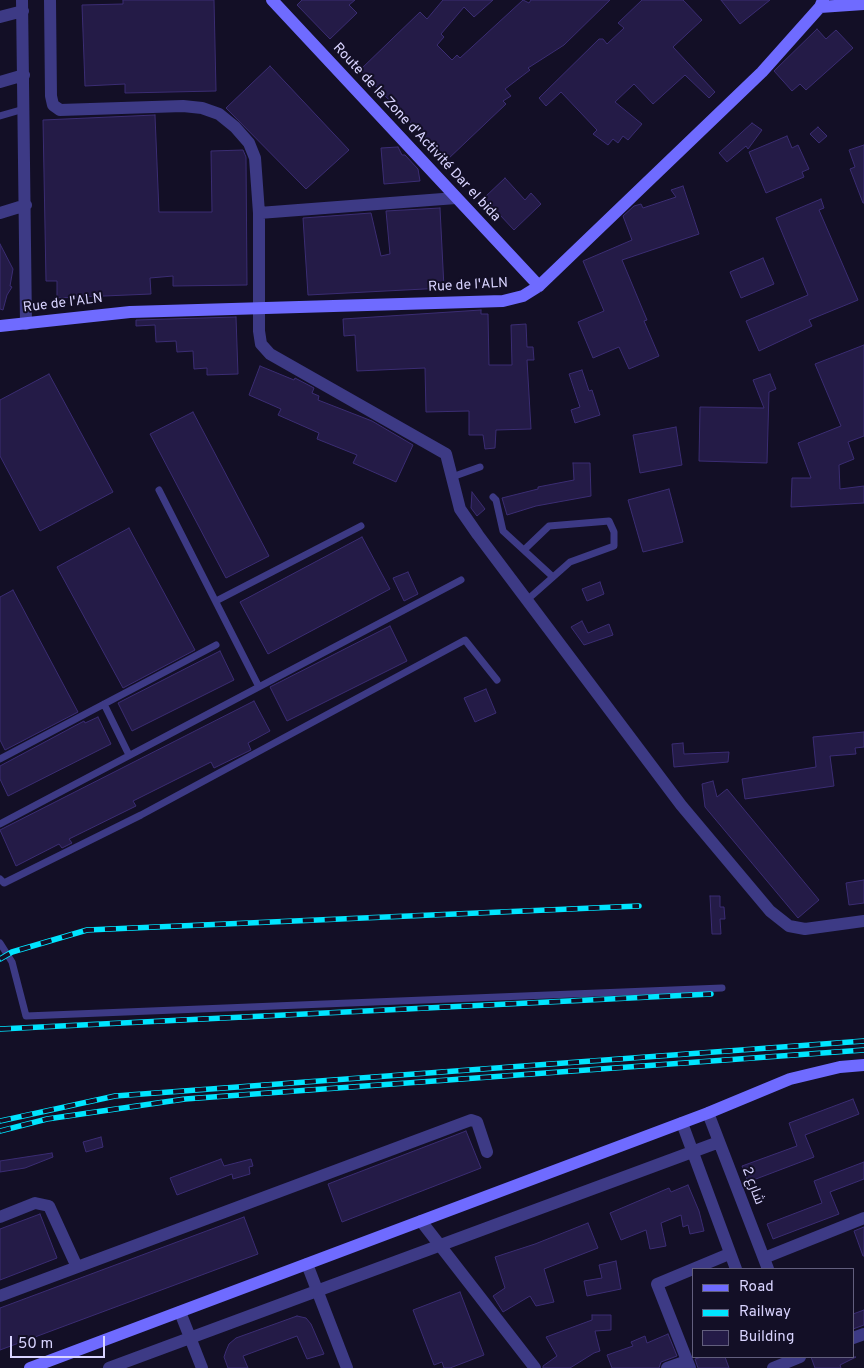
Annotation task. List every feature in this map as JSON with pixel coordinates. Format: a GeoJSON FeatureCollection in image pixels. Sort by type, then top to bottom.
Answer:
{"type":"FeatureCollection","features":[{"type":"Feature","properties":{"kind":"street"},"geometry":{"type":"LineString","coordinates":[[50,0],[51,96],[53,106],[60,110],[184,106],[202,108],[219,114],[235,127],[249,143],[255,158],[258,213],[258,331],[261,344],[270,354],[446,454],[460,509],[681,805],[770,910],[789,926],[805,929],[864,921]]}},
{"type":"Feature","properties":{"kind":"street","name":"Route de la Zone d'Activité Dar el bida"},"geometry":{"type":"LineString","coordinates":[[272,0],[540,286]]}},
{"type":"Feature","properties":{"kind":"street"},"geometry":{"type":"LineString","coordinates":[[821,3],[864,4]]}},
{"type":"Feature","properties":{"kind":"street","name":"Rue de l'ALN"},"geometry":{"type":"LineString","coordinates":[[0,326],[113,313],[503,301],[523,296],[540,286],[762,72],[821,3]]}},
{"type":"Feature","properties":{"kind":"street"},"geometry":{"type":"LineString","coordinates":[[0,17],[22,5],[26,324]]}},
{"type":"Feature","properties":{"kind":"street"},"geometry":{"type":"LineString","coordinates":[[0,82],[24,75]]}},
{"type":"Feature","properties":{"kind":"street"},"geometry":{"type":"LineString","coordinates":[[258,213],[456,198]]}},
{"type":"Feature","properties":{"kind":"street"},"geometry":{"type":"LineString","coordinates":[[0,213],[26,205]]}},
{"type":"Feature","properties":{"kind":"street"},"geometry":{"type":"LineString","coordinates":[[30,1368],[682,1123],[790,1079],[840,1067],[864,1066]]}},
{"type":"Feature","properties":{"kind":"street","name":"شارع 2"},"geometry":{"type":"LineString","coordinates":[[708,1113],[766,1264]]}},
{"type":"Feature","properties":{"kind":"street"},"geometry":{"type":"LineString","coordinates":[[0,1296],[471,1120],[477,1122],[487,1152]]}},
{"type":"Feature","properties":{"kind":"street"},"geometry":{"type":"LineString","coordinates":[[682,1123],[736,1268]]}},
{"type":"Feature","properties":{"kind":"street"},"geometry":{"type":"LineString","coordinates":[[109,1368],[719,1142]]}},
{"type":"Feature","properties":{"kind":"street"},"geometry":{"type":"LineString","coordinates":[[0,1217],[35,1203],[48,1206],[77,1267]]}},
{"type":"Feature","properties":{"kind":"street"},"geometry":{"type":"LineString","coordinates":[[766,1264],[864,1218]]}},
{"type":"Feature","properties":{"kind":"street"},"geometry":{"type":"LineString","coordinates":[[421,1220],[535,1368]]}},
{"type":"Feature","properties":{"kind":"street"},"geometry":{"type":"LineString","coordinates":[[695,1268],[729,1254]]}},
{"type":"Feature","properties":{"kind":"street"},"geometry":{"type":"LineString","coordinates":[[307,1264],[347,1368]]}},
{"type":"Feature","properties":{"kind":"street"},"geometry":{"type":"LineString","coordinates":[[667,1368],[688,1364],[657,1284],[692,1269]]}},
{"type":"Feature","properties":{"kind":"street"},"geometry":{"type":"LineString","coordinates":[[180,1312],[202,1368]]}},
{"type":"Feature","properties":{"kind":"street"},"geometry":{"type":"LineString","coordinates":[[775,1365],[797,1358]]}},
{"type":"Feature","properties":{"kind":"lane"},"geometry":{"type":"LineString","coordinates":[[0,116],[24,109]]}},
{"type":"Feature","properties":{"kind":"lane"},"geometry":{"type":"LineString","coordinates":[[452,477],[480,467]]}},
{"type":"Feature","properties":{"kind":"lane"},"geometry":{"type":"LineString","coordinates":[[159,490],[259,686]]}},
{"type":"Feature","properties":{"kind":"lane"},"geometry":{"type":"LineString","coordinates":[[493,497],[496,500],[503,531],[553,576]]}},
{"type":"Feature","properties":{"kind":"lane"},"geometry":{"type":"LineString","coordinates":[[525,549],[549,526],[609,521],[614,532],[614,546],[570,562],[527,600]]}},
{"type":"Feature","properties":{"kind":"lane"},"geometry":{"type":"LineString","coordinates":[[216,601],[360,526]]}},
{"type":"Feature","properties":{"kind":"lane"},"geometry":{"type":"LineString","coordinates":[[0,824],[461,580]]}},
{"type":"Feature","properties":{"kind":"lane"},"geometry":{"type":"LineString","coordinates":[[0,879],[4,883],[141,815],[466,640],[497,680]]}},
{"type":"Feature","properties":{"kind":"lane"},"geometry":{"type":"LineString","coordinates":[[0,759],[216,645]]}},
{"type":"Feature","properties":{"kind":"lane"},"geometry":{"type":"LineString","coordinates":[[104,704],[129,755]]}},
{"type":"Feature","properties":{"kind":"lane"},"geometry":{"type":"LineString","coordinates":[[0,943],[12,962],[26,1016],[722,988]]}},
{"type":"Feature","properties":{"kind":"building"},"geometry":{"type":"Polygon","coordinates":[[[123,0],[214,0],[216,91],[125,93],[125,84],[85,86],[82,5],[123,4],[123,0]]]}},
{"type":"Feature","properties":{"kind":"building"},"geometry":{"type":"Polygon","coordinates":[[[302,0],[355,0],[349,5],[357,13],[330,39],[297,5],[302,0]]]}},
{"type":"Feature","properties":{"kind":"building"},"geometry":{"type":"Polygon","coordinates":[[[443,0],[493,0],[474,17],[464,7],[441,34],[444,37],[437,45],[452,60],[457,55],[460,58],[523,0],[529,3],[531,0],[610,0],[564,45],[528,68],[530,70],[505,89],[511,96],[503,101],[506,104],[447,160],[360,70],[420,12],[427,19],[443,0]]]}},
{"type":"Feature","properties":{"kind":"building"},"geometry":{"type":"Polygon","coordinates":[[[642,0],[683,0],[702,20],[673,47],[715,92],[709,98],[685,75],[653,104],[634,84],[615,102],[642,124],[628,140],[623,136],[618,143],[613,139],[608,145],[593,134],[597,130],[561,92],[546,106],[539,98],[599,39],[603,39],[607,44],[624,28],[618,23],[642,0]]]}},
{"type":"Feature","properties":{"kind":"building"},"geometry":{"type":"Polygon","coordinates":[[[721,0],[770,0],[740,24],[721,0]]]}},
{"type":"Feature","properties":{"kind":"building"},"geometry":{"type":"Polygon","coordinates":[[[817,29],[826,39],[836,30],[853,48],[806,90],[800,84],[792,91],[774,71],[817,29]]]}},
{"type":"Feature","properties":{"kind":"building"},"geometry":{"type":"Polygon","coordinates":[[[270,66],[349,150],[306,189],[226,108],[270,66]]]}},
{"type":"Feature","properties":{"kind":"building"},"geometry":{"type":"Polygon","coordinates":[[[155,115],[159,212],[212,212],[211,151],[243,150],[246,157],[247,285],[173,286],[173,276],[150,278],[151,294],[57,298],[57,281],[46,281],[43,120],[155,115]]]}},
{"type":"Feature","properties":{"kind":"building"},"geometry":{"type":"Polygon","coordinates":[[[752,123],[762,130],[748,149],[746,146],[727,162],[719,153],[752,123]]]}},
{"type":"Feature","properties":{"kind":"building"},"geometry":{"type":"Polygon","coordinates":[[[818,127],[827,136],[819,143],[810,134],[818,127]]]}},
{"type":"Feature","properties":{"kind":"building"},"geometry":{"type":"Polygon","coordinates":[[[787,136],[792,148],[798,145],[809,169],[802,172],[804,177],[766,193],[749,152],[787,136]]]}},
{"type":"Feature","properties":{"kind":"building"},"geometry":{"type":"Polygon","coordinates":[[[864,145],[863,203],[850,169],[855,167],[849,150],[864,145]]]}},
{"type":"Feature","properties":{"kind":"building"},"geometry":{"type":"Polygon","coordinates":[[[398,147],[402,155],[405,155],[418,169],[420,181],[384,184],[381,148],[398,147]]]}},
{"type":"Feature","properties":{"kind":"building"},"geometry":{"type":"Polygon","coordinates":[[[505,178],[525,200],[531,193],[541,204],[514,230],[484,198],[505,178]]]}},
{"type":"Feature","properties":{"kind":"building"},"geometry":{"type":"Polygon","coordinates":[[[683,186],[699,234],[622,260],[647,320],[644,321],[659,356],[629,369],[619,347],[593,358],[578,322],[604,311],[583,261],[632,240],[623,216],[634,206],[641,204],[643,208],[676,197],[671,190],[683,186]]]}},
{"type":"Feature","properties":{"kind":"building"},"geometry":{"type":"Polygon","coordinates":[[[821,199],[824,208],[819,210],[858,300],[809,320],[812,326],[759,351],[746,321],[808,295],[776,218],[821,199]]]}},
{"type":"Feature","properties":{"kind":"building"},"geometry":{"type":"Polygon","coordinates":[[[440,208],[444,288],[308,295],[303,218],[371,213],[381,256],[390,254],[386,211],[440,208]]]}},
{"type":"Feature","properties":{"kind":"building"},"geometry":{"type":"Polygon","coordinates":[[[0,244],[13,269],[10,286],[12,287],[7,295],[3,310],[0,309],[0,244]]]}},
{"type":"Feature","properties":{"kind":"building"},"geometry":{"type":"Polygon","coordinates":[[[763,258],[774,284],[741,298],[730,272],[763,258]]]}},
{"type":"Feature","properties":{"kind":"building"},"geometry":{"type":"Polygon","coordinates":[[[481,310],[481,314],[488,314],[489,365],[512,365],[511,325],[526,324],[527,347],[533,347],[534,360],[527,360],[531,429],[496,430],[495,448],[485,449],[483,435],[469,435],[469,411],[426,412],[425,368],[357,371],[355,335],[344,336],[343,319],[481,310]]]}},
{"type":"Feature","properties":{"kind":"building"},"geometry":{"type":"Polygon","coordinates":[[[236,317],[238,374],[207,375],[207,368],[194,369],[193,351],[177,352],[176,341],[156,342],[155,325],[136,326],[136,320],[236,317]]]}},
{"type":"Feature","properties":{"kind":"building"},"geometry":{"type":"Polygon","coordinates":[[[864,345],[864,436],[848,442],[854,459],[839,465],[840,489],[864,486],[864,503],[791,507],[792,478],[811,478],[798,443],[841,426],[815,364],[864,345]]]}},
{"type":"Feature","properties":{"kind":"building"},"geometry":{"type":"Polygon","coordinates":[[[260,366],[294,380],[295,378],[314,388],[312,393],[319,396],[318,400],[372,421],[413,445],[396,482],[353,463],[357,455],[317,439],[319,433],[278,415],[281,409],[249,395],[260,366]]]}},
{"type":"Feature","properties":{"kind":"building"},"geometry":{"type":"Polygon","coordinates":[[[582,370],[589,391],[592,390],[600,415],[575,423],[571,410],[580,407],[569,374],[582,370]]]}},
{"type":"Feature","properties":{"kind":"building"},"geometry":{"type":"Polygon","coordinates":[[[49,374],[113,492],[40,531],[0,456],[0,400],[49,374]]]}},
{"type":"Feature","properties":{"kind":"building"},"geometry":{"type":"Polygon","coordinates":[[[770,374],[776,389],[769,392],[767,463],[699,461],[700,407],[764,408],[753,380],[770,374]]]}},
{"type":"Feature","properties":{"kind":"building"},"geometry":{"type":"Polygon","coordinates":[[[193,412],[269,556],[226,578],[150,434],[193,412]]]}},
{"type":"Feature","properties":{"kind":"building"},"geometry":{"type":"Polygon","coordinates":[[[676,427],[682,465],[640,473],[633,435],[676,427]]]}},
{"type":"Feature","properties":{"kind":"building"},"geometry":{"type":"Polygon","coordinates":[[[573,463],[590,463],[591,496],[536,506],[507,515],[502,498],[538,489],[538,487],[574,480],[573,463]]]}},
{"type":"Feature","properties":{"kind":"building"},"geometry":{"type":"Polygon","coordinates":[[[669,489],[683,542],[643,552],[628,500],[669,489]]]}},
{"type":"Feature","properties":{"kind":"building"},"geometry":{"type":"Polygon","coordinates":[[[472,492],[485,509],[477,516],[471,508],[472,492]]]}},
{"type":"Feature","properties":{"kind":"building"},"geometry":{"type":"Polygon","coordinates":[[[129,528],[195,650],[123,688],[57,567],[129,528]]]}},
{"type":"Feature","properties":{"kind":"building"},"geometry":{"type":"Polygon","coordinates":[[[362,537],[390,589],[268,654],[240,602],[362,537]]]}},
{"type":"Feature","properties":{"kind":"building"},"geometry":{"type":"Polygon","coordinates":[[[408,572],[418,594],[404,601],[393,578],[408,572]]]}},
{"type":"Feature","properties":{"kind":"building"},"geometry":{"type":"Polygon","coordinates":[[[600,582],[604,594],[587,601],[582,589],[600,582]]]}},
{"type":"Feature","properties":{"kind":"building"},"geometry":{"type":"Polygon","coordinates":[[[13,590],[78,712],[5,750],[0,740],[0,597],[13,590]]]}},
{"type":"Feature","properties":{"kind":"building"},"geometry":{"type":"Polygon","coordinates":[[[582,621],[588,633],[609,624],[613,635],[584,645],[571,627],[582,621]]]}},
{"type":"Feature","properties":{"kind":"building"},"geometry":{"type":"Polygon","coordinates":[[[390,626],[407,661],[287,721],[270,687],[390,626]]]}},
{"type":"Feature","properties":{"kind":"building"},"geometry":{"type":"Polygon","coordinates":[[[220,651],[234,680],[132,731],[118,703],[220,651]]]}},
{"type":"Feature","properties":{"kind":"building"},"geometry":{"type":"Polygon","coordinates":[[[486,689],[496,713],[475,722],[464,698],[486,689]]]}},
{"type":"Feature","properties":{"kind":"building"},"geometry":{"type":"Polygon","coordinates":[[[254,701],[270,731],[248,743],[251,750],[214,768],[211,762],[133,801],[136,806],[69,839],[72,843],[62,848],[59,844],[16,866],[0,830],[254,701]]]}},
{"type":"Feature","properties":{"kind":"building"},"geometry":{"type":"Polygon","coordinates":[[[98,717],[111,744],[8,796],[0,779],[0,766],[84,721],[85,723],[98,717]]]}},
{"type":"Feature","properties":{"kind":"building"},"geometry":{"type":"Polygon","coordinates":[[[864,732],[864,747],[855,748],[856,754],[830,756],[834,786],[745,799],[742,779],[816,767],[813,737],[864,732]]]}},
{"type":"Feature","properties":{"kind":"building"},"geometry":{"type":"Polygon","coordinates":[[[683,743],[684,754],[729,752],[728,762],[674,767],[672,744],[683,743]]]}},
{"type":"Feature","properties":{"kind":"building"},"geometry":{"type":"Polygon","coordinates":[[[713,781],[717,797],[727,789],[819,900],[798,918],[705,807],[702,784],[713,781]]]}},
{"type":"Feature","properties":{"kind":"building"},"geometry":{"type":"Polygon","coordinates":[[[864,880],[864,903],[849,905],[846,883],[864,880]]]}},
{"type":"Feature","properties":{"kind":"building"},"geometry":{"type":"Polygon","coordinates":[[[710,896],[720,896],[720,907],[724,907],[725,919],[720,919],[721,934],[712,934],[710,896]]]}},
{"type":"Feature","properties":{"kind":"building"},"geometry":{"type":"Polygon","coordinates":[[[853,1099],[859,1114],[805,1135],[814,1157],[748,1182],[742,1166],[797,1146],[789,1123],[853,1099]]]}},
{"type":"Feature","properties":{"kind":"building"},"geometry":{"type":"Polygon","coordinates":[[[466,1131],[481,1168],[342,1222],[328,1184],[466,1131]]]}},
{"type":"Feature","properties":{"kind":"building"},"geometry":{"type":"Polygon","coordinates":[[[101,1137],[103,1147],[86,1152],[83,1142],[101,1137]]]}},
{"type":"Feature","properties":{"kind":"building"},"geometry":{"type":"Polygon","coordinates":[[[52,1153],[53,1157],[25,1168],[0,1172],[0,1161],[52,1153]]]}},
{"type":"Feature","properties":{"kind":"building"},"geometry":{"type":"Polygon","coordinates":[[[221,1159],[224,1166],[251,1159],[253,1166],[249,1167],[250,1174],[233,1179],[232,1174],[177,1195],[170,1178],[221,1159]]]}},
{"type":"Feature","properties":{"kind":"building"},"geometry":{"type":"Polygon","coordinates":[[[864,1162],[864,1179],[830,1192],[839,1214],[773,1239],[767,1224],[822,1203],[814,1181],[864,1162]]]}},
{"type":"Feature","properties":{"kind":"building"},"geometry":{"type":"Polygon","coordinates":[[[688,1185],[699,1211],[704,1231],[690,1234],[688,1225],[683,1227],[681,1215],[661,1223],[666,1246],[650,1249],[646,1230],[621,1240],[610,1213],[669,1188],[671,1192],[688,1185]]]}},
{"type":"Feature","properties":{"kind":"building"},"geometry":{"type":"Polygon","coordinates":[[[40,1214],[57,1258],[0,1280],[0,1229],[40,1214]]]}},
{"type":"Feature","properties":{"kind":"building"},"geometry":{"type":"Polygon","coordinates":[[[244,1217],[258,1254],[0,1350],[0,1308],[244,1217]]]}},
{"type":"Feature","properties":{"kind":"building"},"geometry":{"type":"Polygon","coordinates":[[[588,1223],[598,1248],[544,1269],[554,1302],[536,1306],[530,1296],[503,1312],[493,1296],[505,1288],[495,1257],[535,1244],[588,1223]]]}},
{"type":"Feature","properties":{"kind":"building"},"geometry":{"type":"Polygon","coordinates":[[[864,1227],[864,1256],[863,1256],[854,1231],[864,1227]]]}},
{"type":"Feature","properties":{"kind":"building"},"geometry":{"type":"Polygon","coordinates":[[[616,1261],[621,1289],[587,1296],[584,1281],[602,1278],[599,1265],[616,1261]]]}},
{"type":"Feature","properties":{"kind":"building"},"geometry":{"type":"Polygon","coordinates":[[[460,1292],[484,1355],[450,1368],[444,1368],[442,1362],[434,1365],[413,1310],[460,1292]]]}},
{"type":"Feature","properties":{"kind":"building"},"geometry":{"type":"Polygon","coordinates":[[[864,1310],[864,1325],[854,1329],[854,1314],[864,1310]]]}},
{"type":"Feature","properties":{"kind":"building"},"geometry":{"type":"Polygon","coordinates":[[[592,1315],[611,1315],[611,1330],[595,1331],[600,1351],[570,1368],[543,1368],[543,1366],[557,1356],[546,1337],[592,1320],[592,1315]]]}},
{"type":"Feature","properties":{"kind":"building"},"geometry":{"type":"Polygon","coordinates":[[[297,1316],[306,1318],[311,1324],[324,1354],[307,1359],[297,1336],[243,1356],[248,1368],[228,1368],[224,1357],[229,1344],[236,1338],[297,1316]]]}},
{"type":"Feature","properties":{"kind":"building"},"geometry":{"type":"Polygon","coordinates":[[[668,1334],[677,1356],[661,1362],[659,1368],[612,1368],[607,1355],[633,1346],[631,1342],[645,1336],[647,1343],[668,1334]]]}},
{"type":"Feature","properties":{"kind":"building"},"geometry":{"type":"Polygon","coordinates":[[[725,1358],[729,1368],[698,1368],[695,1359],[725,1358]]]}},
{"type":"Feature","properties":{"kind":"building"},"geometry":{"type":"Polygon","coordinates":[[[811,1358],[854,1358],[840,1365],[841,1368],[815,1368],[811,1358]]]}},
{"type":"Feature","properties":{"kind":"railway"},"geometry":{"type":"LineString","coordinates":[[0,959],[12,952],[87,930],[639,906]]}},
{"type":"Feature","properties":{"kind":"railway"},"geometry":{"type":"LineString","coordinates":[[0,1029],[711,994]]}},
{"type":"Feature","properties":{"kind":"railway"},"geometry":{"type":"LineString","coordinates":[[0,1121],[115,1096],[864,1041]]}},
{"type":"Feature","properties":{"kind":"railway"},"geometry":{"type":"LineString","coordinates":[[0,1131],[47,1119],[185,1099],[864,1050]]}}]}
